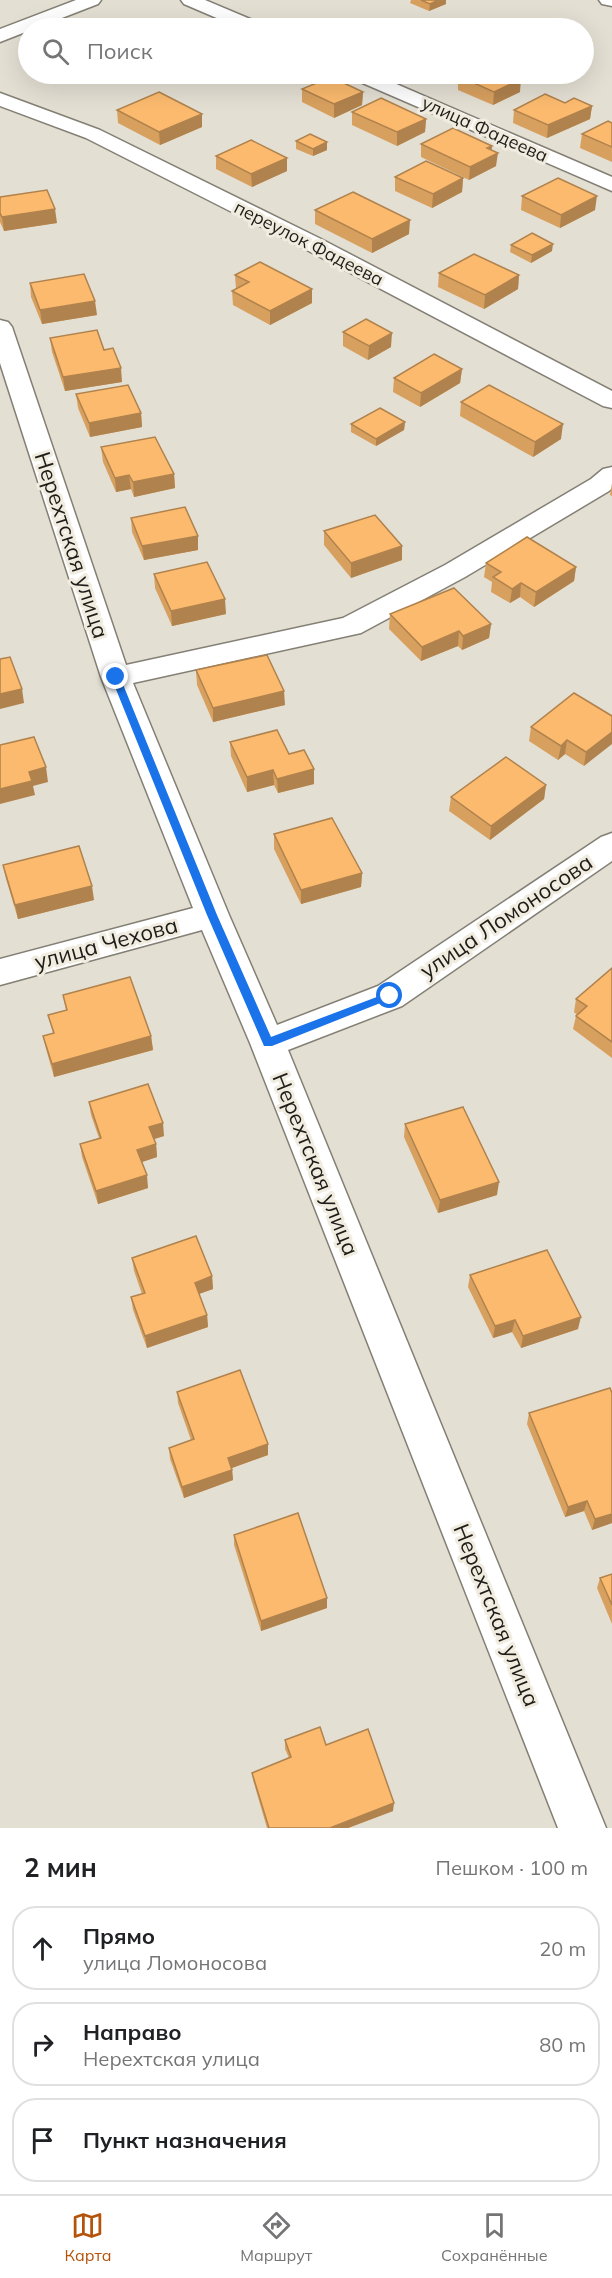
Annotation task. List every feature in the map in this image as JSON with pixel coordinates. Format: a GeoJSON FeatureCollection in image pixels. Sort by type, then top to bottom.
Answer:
{"type":"FeatureCollection","features":[{"type":"Feature","properties":{"kind":"street"},"geometry":{"type":"LineString","coordinates":[[46,18],[93,0]]}},
{"type":"Feature","properties":{"kind":"street"},"geometry":{"type":"LineString","coordinates":[[190,0],[232,18]]}},
{"type":"Feature","properties":{"kind":"street"},"geometry":{"type":"LineString","coordinates":[[0,36],[18,29]]}},
{"type":"Feature","properties":{"kind":"street","name":"улица Фадеева"},"geometry":{"type":"LineString","coordinates":[[381,84],[612,184]]}},
{"type":"Feature","properties":{"kind":"street","name":"переулок Фадеева"},"geometry":{"type":"LineString","coordinates":[[0,99],[100,137],[313,244],[612,401]]}},
{"type":"Feature","properties":{"kind":"street","name":"Нерехтская улица"},"geometry":{"type":"LineString","coordinates":[[0,327],[116,677],[212,915],[268,1043],[582,1828]]}},
{"type":"Feature","properties":{"kind":"street"},"geometry":{"type":"LineString","coordinates":[[116,677],[351,626],[455,571],[612,476]]}},
{"type":"Feature","properties":{"kind":"street","name":"улица Ломоносова"},"geometry":{"type":"LineString","coordinates":[[268,1043],[390,996],[612,845]]}},
{"type":"Feature","properties":{"kind":"street","name":"улица Чехова"},"geometry":{"type":"LineString","coordinates":[[0,972],[212,915]]}},
{"type":"Feature","properties":{"kind":"building"},"geometry":{"type":"Polygon","coordinates":[[[421,0],[438,0],[430,4],[421,0]]]}},
{"type":"Feature","properties":{"kind":"building"},"geometry":{"type":"Polygon","coordinates":[[[314,84],[346,84],[363,92],[334,104],[302,89],[314,84]]]}},
{"type":"Feature","properties":{"kind":"building"},"geometry":{"type":"Polygon","coordinates":[[[476,84],[511,84],[494,92],[476,84]]]}},
{"type":"Feature","properties":{"kind":"building"},"geometry":{"type":"Polygon","coordinates":[[[159,92],[202,114],[159,132],[117,110],[159,92]]]}},
{"type":"Feature","properties":{"kind":"building"},"geometry":{"type":"Polygon","coordinates":[[[545,94],[565,103],[574,98],[592,106],[548,125],[514,110],[545,94]]]}},
{"type":"Feature","properties":{"kind":"building"},"geometry":{"type":"Polygon","coordinates":[[[381,98],[426,119],[397,132],[352,112],[381,98]]]}},
{"type":"Feature","properties":{"kind":"building"},"geometry":{"type":"Polygon","coordinates":[[[608,121],[612,123],[612,147],[582,134],[608,121]]]}},
{"type":"Feature","properties":{"kind":"building"},"geometry":{"type":"Polygon","coordinates":[[[453,128],[492,146],[487,148],[498,153],[470,167],[421,144],[453,128]]]}},
{"type":"Feature","properties":{"kind":"building"},"geometry":{"type":"Polygon","coordinates":[[[310,134],[327,142],[313,149],[296,141],[310,134]]]}},
{"type":"Feature","properties":{"kind":"building"},"geometry":{"type":"Polygon","coordinates":[[[251,140],[287,158],[251,174],[216,156],[251,140]]]}},
{"type":"Feature","properties":{"kind":"building"},"geometry":{"type":"Polygon","coordinates":[[[426,161],[463,178],[433,194],[395,177],[426,161]]]}},
{"type":"Feature","properties":{"kind":"building"},"geometry":{"type":"Polygon","coordinates":[[[558,178],[597,196],[561,215],[522,196],[558,178]]]}},
{"type":"Feature","properties":{"kind":"building"},"geometry":{"type":"Polygon","coordinates":[[[47,190],[55,209],[2,217],[0,197],[47,190]]]}},
{"type":"Feature","properties":{"kind":"building"},"geometry":{"type":"Polygon","coordinates":[[[353,192],[410,220],[372,239],[315,210],[353,192]]]}},
{"type":"Feature","properties":{"kind":"building"},"geometry":{"type":"Polygon","coordinates":[[[532,233],[553,244],[532,255],[511,245],[532,233]]]}},
{"type":"Feature","properties":{"kind":"building"},"geometry":{"type":"Polygon","coordinates":[[[474,254],[519,275],[485,295],[439,273],[474,254]]]}},
{"type":"Feature","properties":{"kind":"building"},"geometry":{"type":"Polygon","coordinates":[[[260,262],[312,289],[270,311],[232,291],[249,282],[235,275],[260,262]]]}},
{"type":"Feature","properties":{"kind":"building"},"geometry":{"type":"Polygon","coordinates":[[[84,274],[95,301],[40,310],[30,283],[84,274]]]}},
{"type":"Feature","properties":{"kind":"building"},"geometry":{"type":"Polygon","coordinates":[[[366,319],[392,333],[369,346],[343,332],[366,319]]]}},
{"type":"Feature","properties":{"kind":"building"},"geometry":{"type":"Polygon","coordinates":[[[97,330],[104,350],[113,348],[121,368],[63,377],[50,338],[97,330]]]}},
{"type":"Feature","properties":{"kind":"building"},"geometry":{"type":"Polygon","coordinates":[[[434,354],[462,369],[421,393],[394,378],[434,354]]]}},
{"type":"Feature","properties":{"kind":"building"},"geometry":{"type":"Polygon","coordinates":[[[128,385],[141,413],[89,423],[76,394],[128,385]]]}},
{"type":"Feature","properties":{"kind":"building"},"geometry":{"type":"Polygon","coordinates":[[[489,385],[563,424],[535,442],[461,402],[489,385]]]}},
{"type":"Feature","properties":{"kind":"building"},"geometry":{"type":"Polygon","coordinates":[[[380,408],[405,422],[376,439],[351,424],[380,408]]]}},
{"type":"Feature","properties":{"kind":"building"},"geometry":{"type":"Polygon","coordinates":[[[155,437],[174,474],[133,482],[129,475],[115,478],[101,447],[155,437]]]}},
{"type":"Feature","properties":{"kind":"building"},"geometry":{"type":"Polygon","coordinates":[[[185,507],[198,536],[142,546],[131,518],[185,507]]]}},
{"type":"Feature","properties":{"kind":"building"},"geometry":{"type":"Polygon","coordinates":[[[375,515],[402,546],[351,563],[324,531],[375,515]]]}},
{"type":"Feature","properties":{"kind":"building"},"geometry":{"type":"Polygon","coordinates":[[[527,537],[576,567],[536,592],[521,583],[512,589],[493,577],[501,572],[486,563],[527,537]]]}},
{"type":"Feature","properties":{"kind":"building"},"geometry":{"type":"Polygon","coordinates":[[[207,562],[225,599],[171,611],[154,574],[207,562]]]}},
{"type":"Feature","properties":{"kind":"building"},"geometry":{"type":"Polygon","coordinates":[[[454,588],[491,624],[463,636],[459,631],[422,647],[390,614],[454,588]]]}},
{"type":"Feature","properties":{"kind":"building"},"geometry":{"type":"Polygon","coordinates":[[[267,655],[284,691],[213,708],[196,670],[267,655]]]}},
{"type":"Feature","properties":{"kind":"building"},"geometry":{"type":"Polygon","coordinates":[[[10,657],[22,689],[0,694],[0,659],[10,657]]]}},
{"type":"Feature","properties":{"kind":"building"},"geometry":{"type":"Polygon","coordinates":[[[574,693],[612,716],[612,732],[586,752],[567,740],[561,746],[531,727],[574,693]]]}},
{"type":"Feature","properties":{"kind":"building"},"geometry":{"type":"Polygon","coordinates":[[[277,730],[289,754],[304,750],[314,769],[277,779],[273,770],[247,777],[230,742],[277,730]]]}},
{"type":"Feature","properties":{"kind":"building"},"geometry":{"type":"Polygon","coordinates":[[[34,737],[46,767],[29,772],[32,781],[0,789],[0,745],[34,737]]]}},
{"type":"Feature","properties":{"kind":"building"},"geometry":{"type":"Polygon","coordinates":[[[506,757],[546,785],[491,826],[451,797],[506,757]]]}},
{"type":"Feature","properties":{"kind":"building"},"geometry":{"type":"Polygon","coordinates":[[[332,818],[362,873],[301,890],[274,834],[332,818]]]}},
{"type":"Feature","properties":{"kind":"building"},"geometry":{"type":"Polygon","coordinates":[[[79,846],[92,886],[15,905],[3,865],[79,846]]]}},
{"type":"Feature","properties":{"kind":"building"},"geometry":{"type":"Polygon","coordinates":[[[612,968],[612,1042],[576,1016],[587,1006],[576,999],[612,968]]]}},
{"type":"Feature","properties":{"kind":"building"},"geometry":{"type":"Polygon","coordinates":[[[130,977],[151,1036],[52,1064],[43,1036],[54,1033],[48,1015],[67,1010],[63,995],[130,977]]]}},
{"type":"Feature","properties":{"kind":"building"},"geometry":{"type":"Polygon","coordinates":[[[148,1084],[163,1123],[149,1127],[156,1144],[137,1150],[147,1175],[96,1191],[80,1144],[101,1138],[89,1102],[148,1084]]]}},
{"type":"Feature","properties":{"kind":"building"},"geometry":{"type":"Polygon","coordinates":[[[463,1107],[499,1182],[440,1200],[405,1124],[463,1107]]]}},
{"type":"Feature","properties":{"kind":"building"},"geometry":{"type":"Polygon","coordinates":[[[196,1236],[212,1276],[195,1283],[207,1315],[145,1336],[131,1297],[145,1293],[132,1258],[196,1236]]]}},
{"type":"Feature","properties":{"kind":"building"},"geometry":{"type":"Polygon","coordinates":[[[547,1250],[581,1317],[523,1336],[515,1320],[495,1326],[470,1275],[547,1250]]]}},
{"type":"Feature","properties":{"kind":"building"},"geometry":{"type":"Polygon","coordinates":[[[240,1370],[268,1444],[228,1458],[232,1470],[182,1487],[169,1448],[194,1439],[177,1392],[240,1370]]]}},
{"type":"Feature","properties":{"kind":"building"},"geometry":{"type":"Polygon","coordinates":[[[610,1388],[612,1393],[612,1514],[595,1519],[587,1501],[568,1507],[529,1413],[610,1388]]]}},
{"type":"Feature","properties":{"kind":"building"},"geometry":{"type":"Polygon","coordinates":[[[298,1513],[327,1598],[261,1621],[234,1535],[298,1513]]]}},
{"type":"Feature","properties":{"kind":"building"},"geometry":{"type":"Polygon","coordinates":[[[612,1574],[612,1605],[600,1578],[612,1574]]]}},
{"type":"Feature","properties":{"kind":"building"},"geometry":{"type":"Polygon","coordinates":[[[320,1727],[326,1745],[368,1729],[394,1803],[330,1828],[269,1828],[252,1773],[291,1757],[285,1740],[320,1727]]]}},
{"type":"Feature","properties":{"kind":"route"},"geometry":{"type":"LineString","coordinates":[[116,677],[212,915],[268,1043],[390,996]]}}]}
